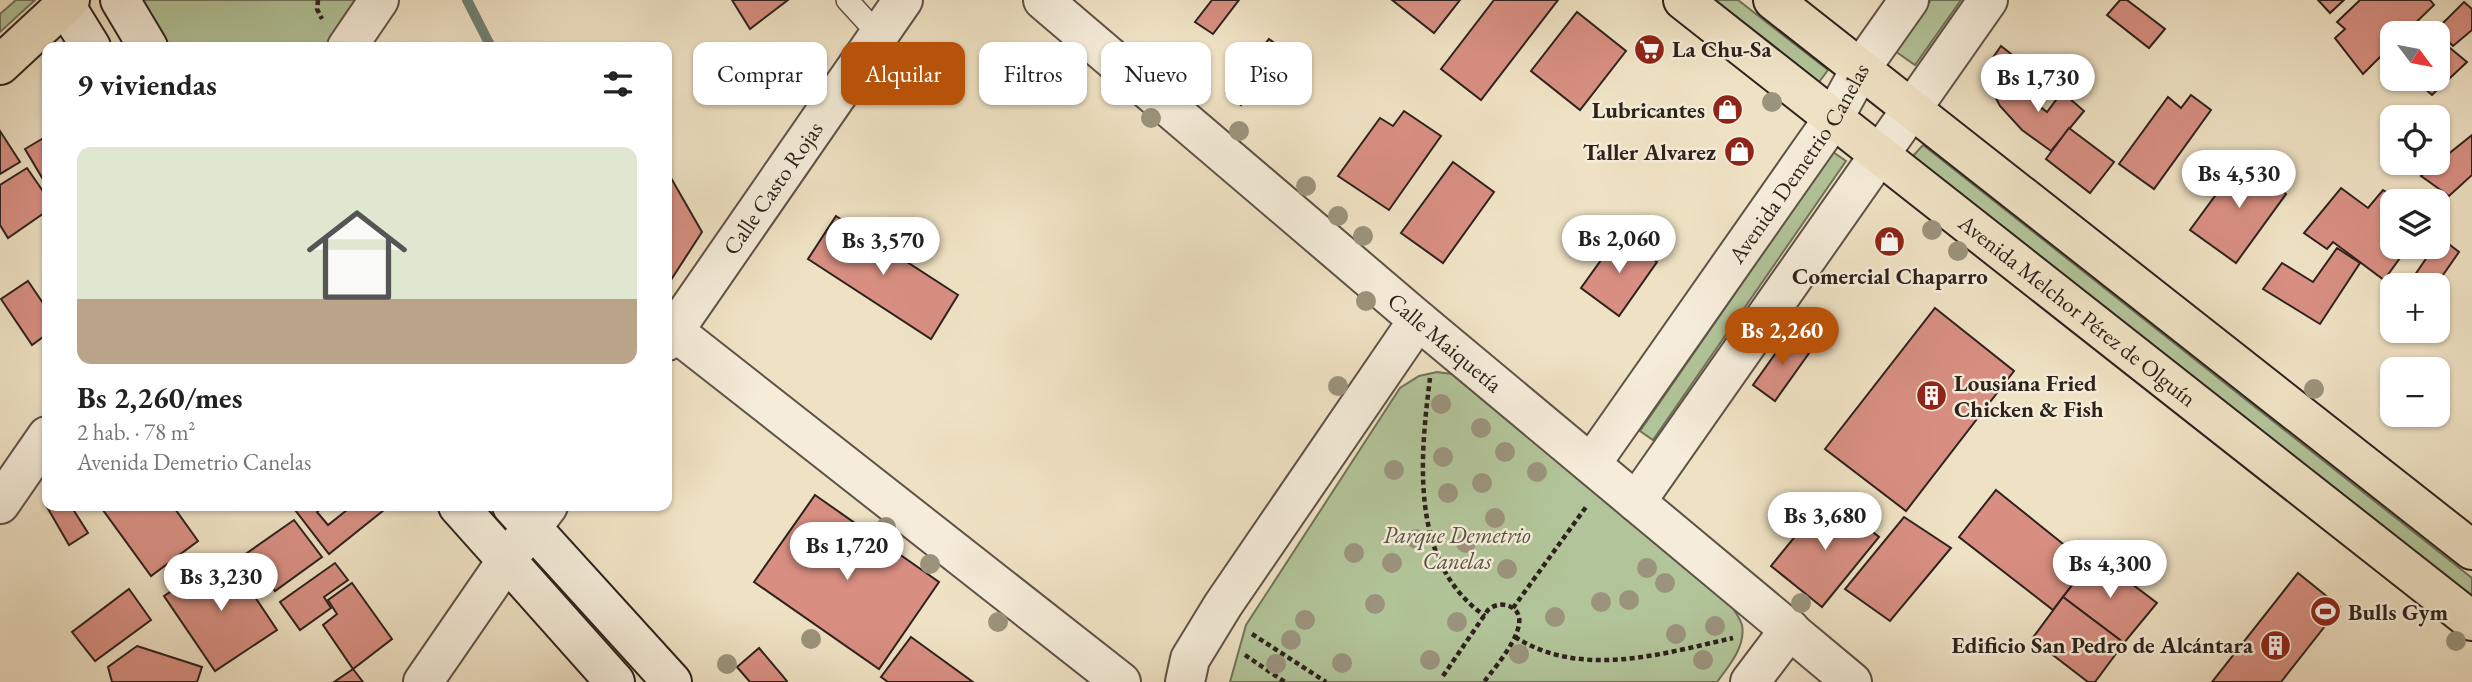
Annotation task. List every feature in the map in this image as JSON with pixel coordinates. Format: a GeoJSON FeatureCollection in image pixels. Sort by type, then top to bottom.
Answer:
{"type":"FeatureCollection","features":[{"type":"Feature","properties":{"kind":"main road","name":"Avenida Melchor Pérez de Olguín"},"geometry":{"type":"LineString","coordinates":[[1683,0],[2472,621]]}},
{"type":"Feature","properties":{"kind":"main road"},"geometry":{"type":"LineString","coordinates":[[1773,0],[2472,550]]}},
{"type":"Feature","properties":{"kind":"main road"},"geometry":{"type":"LineString","coordinates":[[0,65],[66,2]]}},
{"type":"Feature","properties":{"kind":"street"},"geometry":{"type":"LineString","coordinates":[[120,0],[145,42]]}},
{"type":"Feature","properties":{"kind":"street"},"geometry":{"type":"LineString","coordinates":[[350,42],[379,0]]}},
{"type":"Feature","properties":{"kind":"street","name":"Calle Casto Rojas"},"geometry":{"type":"LineString","coordinates":[[672,335],[903,0]]}},
{"type":"Feature","properties":{"kind":"street","name":"Calle Maiquetía"},"geometry":{"type":"LineString","coordinates":[[1043,0],[1418,320],[1592,481],[1636,502],[1852,682]]}},
{"type":"Feature","properties":{"kind":"street","name":"Avenida Demetrio Canelas"},"geometry":{"type":"LineString","coordinates":[[1592,481],[1833,119],[1861,68],[1909,0]]}},
{"type":"Feature","properties":{"kind":"street"},"geometry":{"type":"LineString","coordinates":[[1636,502],[1988,0]]}},
{"type":"Feature","properties":{"kind":"street"},"geometry":{"type":"LineString","coordinates":[[66,2],[89,42]]}},
{"type":"Feature","properties":{"kind":"street"},"geometry":{"type":"LineString","coordinates":[[1185,682],[1190,659],[1223,606],[1418,320]]}},
{"type":"Feature","properties":{"kind":"street"},"geometry":{"type":"LineString","coordinates":[[672,337],[1121,682]]}},
{"type":"Feature","properties":{"kind":"street"},"geometry":{"type":"LineString","coordinates":[[0,504],[42,443]]}},
{"type":"Feature","properties":{"kind":"street"},"geometry":{"type":"LineString","coordinates":[[463,511],[615,682]]}},
{"type":"Feature","properties":{"kind":"street"},"geometry":{"type":"LineString","coordinates":[[423,682],[507,560],[531,513],[672,682]]}},
{"type":"Feature","properties":{"kind":"street"},"geometry":{"type":"LineString","coordinates":[[1749,682],[1790,629]]}},
{"type":"Feature","properties":{"kind":"lane"},"geometry":{"type":"LineString","coordinates":[[847,0],[879,35]]}},
{"type":"Feature","properties":{"kind":"path"},"geometry":{"type":"LineString","coordinates":[[1430,377],[1424,437],[1427,527],[1453,585],[1469,605],[1485,616]]}},
{"type":"Feature","properties":{"kind":"path"},"geometry":{"type":"LineString","coordinates":[[1513,608],[1592,481]]}},
{"type":"Feature","properties":{"kind":"path"},"geometry":{"type":"LineString","coordinates":[[1443,676],[1493,606],[1513,608],[1521,621],[1521,627],[1485,682]]}},
{"type":"Feature","properties":{"kind":"path"},"geometry":{"type":"LineString","coordinates":[[1252,634],[1326,682]]}},
{"type":"Feature","properties":{"kind":"path"},"geometry":{"type":"LineString","coordinates":[[1515,637],[1540,650],[1594,661],[1627,661],[1733,638]]}},
{"type":"Feature","properties":{"kind":"path"},"geometry":{"type":"LineString","coordinates":[[1245,655],[1284,682]]}},
{"type":"Feature","properties":{"kind":"green space"},"geometry":{"type":"Polygon","coordinates":[[[16,0],[35,0],[0,32],[0,14],[16,0]]]}},
{"type":"Feature","properties":{"kind":"green space"},"geometry":{"type":"Polygon","coordinates":[[[143,0],[360,0],[331,42],[165,42],[143,0]]]}},
{"type":"Feature","properties":{"kind":"green space"},"geometry":{"type":"Polygon","coordinates":[[[1714,0],[1738,0],[1828,70],[1819,82],[1714,0]]]}},
{"type":"Feature","properties":{"kind":"green space"},"geometry":{"type":"Polygon","coordinates":[[[1931,0],[1961,0],[1915,65],[1895,51],[1931,0]]]}},
{"type":"Feature","properties":{"kind":"green space"},"geometry":{"type":"Polygon","coordinates":[[[1923,145],[2472,578],[2472,597],[1913,156],[1923,145]]]}},
{"type":"Feature","properties":{"kind":"green space"},"geometry":{"type":"Polygon","coordinates":[[[1833,152],[1846,161],[1653,440],[1640,431],[1833,152]]]}},
{"type":"Feature","properties":{"kind":"green space","name":"Parque Demetrio Canelas"},"geometry":{"type":"Polygon","coordinates":[[[1437,372],[1459,375],[1731,604],[1740,620],[1743,633],[1736,655],[1717,682],[1230,682],[1246,625],[1400,388],[1419,376],[1437,372]]]}},
{"type":"Feature","properties":{"kind":"building"},"geometry":{"type":"Polygon","coordinates":[[[732,0],[788,0],[750,29],[732,0]]]}},
{"type":"Feature","properties":{"kind":"building"},"geometry":{"type":"Polygon","coordinates":[[[1212,0],[1239,0],[1213,34],[1195,22],[1212,0]]]}},
{"type":"Feature","properties":{"kind":"building"},"geometry":{"type":"Polygon","coordinates":[[[1392,0],[1460,0],[1434,33],[1392,0]]]}},
{"type":"Feature","properties":{"kind":"building"},"geometry":{"type":"Polygon","coordinates":[[[1494,0],[1558,0],[1481,100],[1441,69],[1494,0]]]}},
{"type":"Feature","properties":{"kind":"building"},"geometry":{"type":"Polygon","coordinates":[[[2120,0],[2127,0],[2165,29],[2149,48],[2107,15],[2120,0]]]}},
{"type":"Feature","properties":{"kind":"building"},"geometry":{"type":"Polygon","coordinates":[[[2318,0],[2344,0],[2330,13],[2318,0]]]}},
{"type":"Feature","properties":{"kind":"building"},"geometry":{"type":"Polygon","coordinates":[[[2360,0],[2430,0],[2434,5],[2417,21],[2380,21],[2380,57],[2363,74],[2335,38],[2345,29],[2337,22],[2360,0]]]}},
{"type":"Feature","properties":{"kind":"building"},"geometry":{"type":"Polygon","coordinates":[[[2464,2],[2472,9],[2472,30],[2453,46],[2450,43],[2450,21],[2445,21],[2464,2]]]}},
{"type":"Feature","properties":{"kind":"building"},"geometry":{"type":"Polygon","coordinates":[[[1577,12],[1626,51],[1580,110],[1531,71],[1577,12]]]}},
{"type":"Feature","properties":{"kind":"building"},"geometry":{"type":"Polygon","coordinates":[[[2001,46],[2020,61],[2007,81],[1989,85],[1988,70],[2001,46]]]}},
{"type":"Feature","properties":{"kind":"building"},"geometry":{"type":"Polygon","coordinates":[[[2450,48],[2467,62],[2450,78],[2450,48]]]}},
{"type":"Feature","properties":{"kind":"building"},"geometry":{"type":"Polygon","coordinates":[[[2007,81],[2047,112],[2062,92],[2084,111],[2051,151],[2022,130],[2000,106],[1989,85],[2007,81]]]}},
{"type":"Feature","properties":{"kind":"building"},"geometry":{"type":"Polygon","coordinates":[[[2191,95],[2211,110],[2154,189],[2119,164],[2168,97],[2181,108],[2191,95]]]}},
{"type":"Feature","properties":{"kind":"building"},"geometry":{"type":"Polygon","coordinates":[[[1404,111],[1441,136],[1389,210],[1338,176],[1380,118],[1393,126],[1404,111]]]}},
{"type":"Feature","properties":{"kind":"building"},"geometry":{"type":"Polygon","coordinates":[[[2069,128],[2114,162],[2090,193],[2046,159],[2069,128]]]}},
{"type":"Feature","properties":{"kind":"building"},"geometry":{"type":"Polygon","coordinates":[[[0,131],[20,162],[0,174],[0,131]]]}},
{"type":"Feature","properties":{"kind":"building"},"geometry":{"type":"Polygon","coordinates":[[[2472,135],[2472,175],[2450,195],[2450,189],[2439,189],[2421,176],[2450,175],[2450,153],[2472,135]]]}},
{"type":"Feature","properties":{"kind":"building"},"geometry":{"type":"Polygon","coordinates":[[[42,139],[42,178],[25,149],[42,139]]]}},
{"type":"Feature","properties":{"kind":"building"},"geometry":{"type":"Polygon","coordinates":[[[2245,155],[2286,194],[2236,263],[2190,230],[2245,155]]]}},
{"type":"Feature","properties":{"kind":"building"},"geometry":{"type":"Polygon","coordinates":[[[1453,162],[1494,192],[1443,263],[1401,233],[1453,162]]]}},
{"type":"Feature","properties":{"kind":"building"},"geometry":{"type":"Polygon","coordinates":[[[27,168],[42,190],[42,214],[8,238],[0,225],[0,185],[27,168]]]}},
{"type":"Feature","properties":{"kind":"building"},"geometry":{"type":"Polygon","coordinates":[[[672,180],[702,232],[672,278],[672,180]]]}},
{"type":"Feature","properties":{"kind":"building"},"geometry":{"type":"Polygon","coordinates":[[[2341,188],[2368,208],[2380,194],[2380,259],[2399,259],[2389,273],[2380,273],[2380,277],[2333,242],[2327,249],[2304,233],[2341,188]]]}},
{"type":"Feature","properties":{"kind":"building"},"geometry":{"type":"Polygon","coordinates":[[[836,216],[958,295],[931,339],[808,259],[836,216]]]}},
{"type":"Feature","properties":{"kind":"building"},"geometry":{"type":"Polygon","coordinates":[[[1619,235],[1657,262],[1619,316],[1581,288],[1619,235]]]}},
{"type":"Feature","properties":{"kind":"building"},"geometry":{"type":"Polygon","coordinates":[[[2450,245],[2459,252],[2444,273],[2416,273],[2426,259],[2450,259],[2450,245]]]}},
{"type":"Feature","properties":{"kind":"building"},"geometry":{"type":"Polygon","coordinates":[[[2337,248],[2360,263],[2320,324],[2263,289],[2282,263],[2313,282],[2337,248]]]}},
{"type":"Feature","properties":{"kind":"building"},"geometry":{"type":"Polygon","coordinates":[[[28,281],[42,302],[42,338],[32,345],[1,299],[28,281]]]}},
{"type":"Feature","properties":{"kind":"building","name":"Lousiana Fried Chicken & Fish"},"geometry":{"type":"Polygon","coordinates":[[[1935,308],[2014,371],[1906,511],[1825,449],[1935,308]]]}},
{"type":"Feature","properties":{"kind":"building"},"geometry":{"type":"Polygon","coordinates":[[[1790,333],[1812,349],[1775,401],[1753,385],[1790,333]]]}},
{"type":"Feature","properties":{"kind":"building"},"geometry":{"type":"Polygon","coordinates":[[[1996,490],[2088,564],[2053,610],[1959,537],[1996,490]]]}},
{"type":"Feature","properties":{"kind":"building"},"geometry":{"type":"Polygon","coordinates":[[[815,495],[939,582],[879,669],[754,582],[815,495]]]}},
{"type":"Feature","properties":{"kind":"building"},"geometry":{"type":"Polygon","coordinates":[[[1828,496],[1879,537],[1822,607],[1771,566],[1828,496]]]}},
{"type":"Feature","properties":{"kind":"building"},"geometry":{"type":"Polygon","coordinates":[[[49,511],[74,511],[88,533],[69,545],[49,511]]]}},
{"type":"Feature","properties":{"kind":"building"},"geometry":{"type":"Polygon","coordinates":[[[104,511],[177,511],[198,541],[151,576],[104,511]]]}},
{"type":"Feature","properties":{"kind":"building"},"geometry":{"type":"Polygon","coordinates":[[[296,511],[318,511],[328,525],[346,511],[383,511],[329,554],[296,511]]]}},
{"type":"Feature","properties":{"kind":"building"},"geometry":{"type":"Polygon","coordinates":[[[1904,517],[1951,548],[1890,621],[1845,589],[1904,517]]]}},
{"type":"Feature","properties":{"kind":"building"},"geometry":{"type":"Polygon","coordinates":[[[294,520],[322,557],[275,591],[247,553],[294,520]]]}},
{"type":"Feature","properties":{"kind":"building"},"geometry":{"type":"Polygon","coordinates":[[[227,555],[277,630],[215,671],[164,596],[227,555]]]}},
{"type":"Feature","properties":{"kind":"building"},"geometry":{"type":"Polygon","coordinates":[[[2095,556],[2157,603],[2124,643],[2063,597],[2095,556]]]}},
{"type":"Feature","properties":{"kind":"building"},"geometry":{"type":"Polygon","coordinates":[[[335,563],[348,580],[324,597],[331,608],[300,630],[280,602],[335,563]]]}},
{"type":"Feature","properties":{"kind":"building","name":"Edificio San Pedro de Alcántara"},"geometry":{"type":"Polygon","coordinates":[[[2298,573],[2340,607],[2281,682],[2212,682],[2298,573]]]}},
{"type":"Feature","properties":{"kind":"building"},"geometry":{"type":"Polygon","coordinates":[[[352,583],[392,639],[353,669],[323,625],[337,614],[328,600],[352,583]]]}},
{"type":"Feature","properties":{"kind":"building"},"geometry":{"type":"Polygon","coordinates":[[[129,589],[151,620],[95,661],[72,632],[129,589]]]}},
{"type":"Feature","properties":{"kind":"building"},"geometry":{"type":"Polygon","coordinates":[[[2063,597],[2124,643],[2095,682],[2088,682],[2032,639],[2063,597]]]}},
{"type":"Feature","properties":{"kind":"building"},"geometry":{"type":"Polygon","coordinates":[[[911,637],[973,682],[888,682],[881,677],[911,637]]]}},
{"type":"Feature","properties":{"kind":"building"},"geometry":{"type":"Polygon","coordinates":[[[137,646],[202,667],[197,682],[112,682],[108,667],[137,646]]]}},
{"type":"Feature","properties":{"kind":"building"},"geometry":{"type":"Polygon","coordinates":[[[759,648],[787,682],[750,682],[737,667],[759,648]]]}},
{"type":"Feature","properties":{"kind":"building"},"geometry":{"type":"Polygon","coordinates":[[[353,669],[363,682],[334,682],[353,669]]]}},
{"type":"Feature","properties":{"kind":"waterway"},"geometry":{"type":"LineString","coordinates":[[467,0],[488,42]]}},
{"type":"Feature","properties":{"kind":"place","name":"La Chu-Sa"},"geometry":{"type":"Point","coordinates":[1649,49]}},
{"type":"Feature","properties":{"kind":"place","name":"Lubricantes"},"geometry":{"type":"Point","coordinates":[1728,110]}},
{"type":"Feature","properties":{"kind":"place","name":"Taller Alvarez"},"geometry":{"type":"Point","coordinates":[1739,152]}},
{"type":"Feature","properties":{"kind":"place","name":"Comercial Chaparro"},"geometry":{"type":"Point","coordinates":[1890,242]}},
{"type":"Feature","properties":{"kind":"place","name":"Lousiana Fried Chicken & Fish"},"geometry":{"type":"Point","coordinates":[1931,396]}},
{"type":"Feature","properties":{"kind":"place","name":"Bulls Gym"},"geometry":{"type":"Point","coordinates":[2325,612]}},
{"type":"Feature","properties":{"kind":"place","name":"Edificio San Pedro de Alcántara"},"geometry":{"type":"Point","coordinates":[2276,645]}}]}
